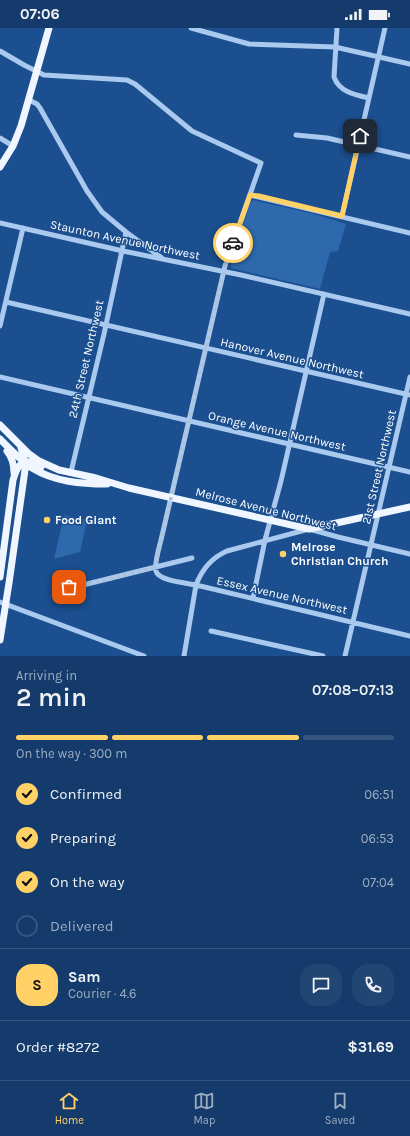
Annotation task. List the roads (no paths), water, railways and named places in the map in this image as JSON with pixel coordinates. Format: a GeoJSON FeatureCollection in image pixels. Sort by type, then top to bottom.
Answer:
{"type":"FeatureCollection","features":[{"type":"Feature","properties":{"kind":"main road"},"geometry":{"type":"LineString","coordinates":[[0,167],[13,146],[22,126],[48,28]]}},
{"type":"Feature","properties":{"kind":"main road","name":"Melrose Avenue Northwest"},"geometry":{"type":"LineString","coordinates":[[0,425],[28,453],[39,461],[59,470],[309,529]]}},
{"type":"Feature","properties":{"kind":"main road","name":"Melrose Avenue Northwest"},"geometry":{"type":"LineString","coordinates":[[0,439],[32,468],[58,479],[74,482],[117,484]]}},
{"type":"Feature","properties":{"kind":"main road"},"geometry":{"type":"LineString","coordinates":[[0,640],[3,602],[23,486],[25,462],[23,452],[18,443]]}},
{"type":"Feature","properties":{"kind":"main road"},"geometry":{"type":"LineString","coordinates":[[0,444],[11,456],[14,468],[0,577]]}},
{"type":"Feature","properties":{"kind":"main road"},"geometry":{"type":"LineString","coordinates":[[13,480],[18,466],[25,462],[35,463],[49,470],[65,475],[71,472]]}},
{"type":"Feature","properties":{"kind":"main road"},"geometry":{"type":"LineString","coordinates":[[23,486],[27,477],[31,474],[45,474]]}},
{"type":"Feature","properties":{"kind":"main road"},"geometry":{"type":"LineString","coordinates":[[309,529],[410,507]]}},
{"type":"Feature","properties":{"kind":"street"},"geometry":{"type":"LineString","coordinates":[[191,28],[249,44],[335,47],[410,64]]}},
{"type":"Feature","properties":{"kind":"street"},"geometry":{"type":"LineString","coordinates":[[337,28],[334,77],[338,85],[350,93],[369,98]]}},
{"type":"Feature","properties":{"kind":"street"},"geometry":{"type":"LineString","coordinates":[[342,216],[385,28]]}},
{"type":"Feature","properties":{"kind":"street"},"geometry":{"type":"LineString","coordinates":[[0,51],[37,72],[47,75],[131,81],[192,131],[261,163],[232,243],[224,271],[155,567]]}},
{"type":"Feature","properties":{"kind":"street"},"geometry":{"type":"LineString","coordinates":[[29,100],[37,104],[40,108],[96,204],[107,218],[163,259]]}},
{"type":"Feature","properties":{"kind":"street"},"geometry":{"type":"LineString","coordinates":[[296,135],[327,138],[410,157]]}},
{"type":"Feature","properties":{"kind":"street"},"geometry":{"type":"LineString","coordinates":[[0,138],[13,146]]}},
{"type":"Feature","properties":{"kind":"street"},"geometry":{"type":"LineString","coordinates":[[250,195],[410,232]]}},
{"type":"Feature","properties":{"kind":"street","name":"Staunton Avenue Northwest"},"geometry":{"type":"LineString","coordinates":[[0,223],[123,251],[224,271],[410,314]]}},
{"type":"Feature","properties":{"kind":"street"},"geometry":{"type":"LineString","coordinates":[[0,323],[23,228]]}},
{"type":"Feature","properties":{"kind":"street","name":"24th Street Northwest"},"geometry":{"type":"LineString","coordinates":[[71,472],[123,251],[126,232]]}},
{"type":"Feature","properties":{"kind":"street"},"geometry":{"type":"LineString","coordinates":[[253,598],[265,540],[324,294]]}},
{"type":"Feature","properties":{"kind":"street","name":"Hanover Avenue Northwest"},"geometry":{"type":"LineString","coordinates":[[6,302],[408,395]]}},
{"type":"Feature","properties":{"kind":"street","name":"21st Street Northwest"},"geometry":{"type":"LineString","coordinates":[[345,656],[389,467],[408,395],[410,376]]}},
{"type":"Feature","properties":{"kind":"street","name":"Orange Avenue Northwest"},"geometry":{"type":"LineString","coordinates":[[0,377],[410,472]]}},
{"type":"Feature","properties":{"kind":"street"},"geometry":{"type":"LineString","coordinates":[[184,656],[196,585],[204,569],[214,558],[238,547],[309,529]]}},
{"type":"Feature","properties":{"kind":"street","name":"Melrose Avenue Northwest"},"geometry":{"type":"LineString","coordinates":[[309,529],[410,554]]}},
{"type":"Feature","properties":{"kind":"street"},"geometry":{"type":"LineString","coordinates":[[59,585],[69,587],[79,586],[192,558]]}},
{"type":"Feature","properties":{"kind":"street","name":"Essex Avenue Northwest"},"geometry":{"type":"LineString","coordinates":[[155,567],[156,573],[161,577],[410,636]]}},
{"type":"Feature","properties":{"kind":"street"},"geometry":{"type":"LineString","coordinates":[[3,602],[144,656]]}},
{"type":"Feature","properties":{"kind":"street"},"geometry":{"type":"LineString","coordinates":[[211,631],[323,656]]}},
{"type":"Feature","properties":{"kind":"place","name":"Food Giant"},"geometry":{"type":"Point","coordinates":[47,520]}},
{"type":"Feature","properties":{"kind":"place","name":"Melrose Christian Church"},"geometry":{"type":"Point","coordinates":[283,554]}}]}
